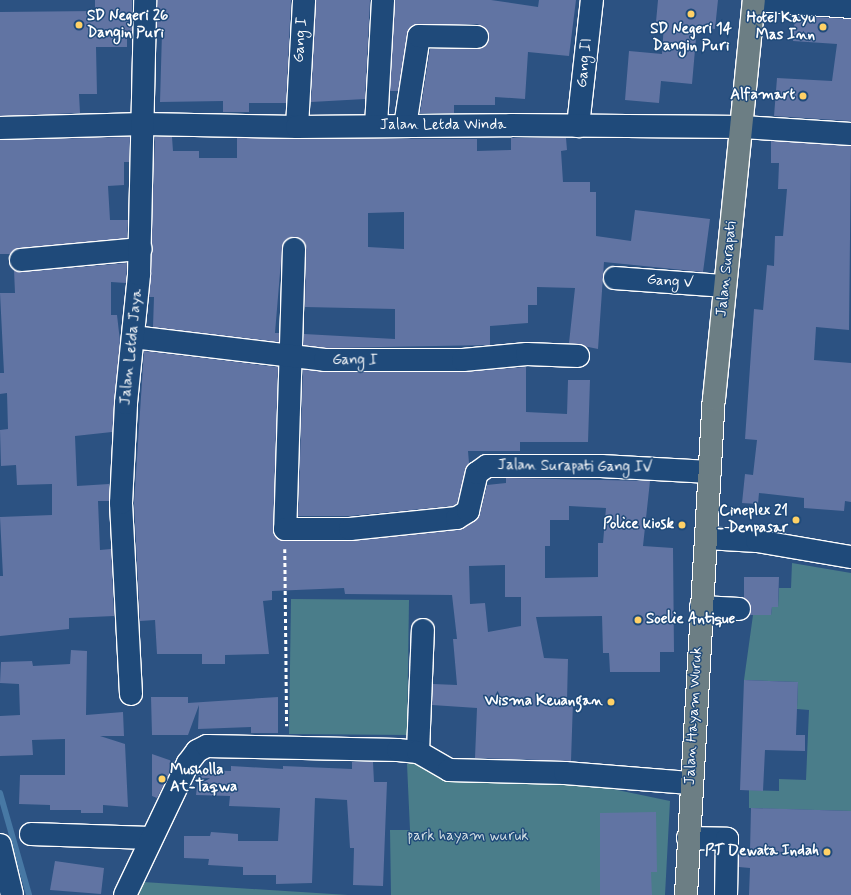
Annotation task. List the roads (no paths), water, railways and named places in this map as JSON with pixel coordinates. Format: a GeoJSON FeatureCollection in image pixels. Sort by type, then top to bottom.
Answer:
{"type":"FeatureCollection","features":[{"type":"Feature","properties":{"kind":"main road","name":"Jalan Surapati"},"geometry":{"type":"LineString","coordinates":[[706,538],[725,286],[743,127],[754,0]]}},
{"type":"Feature","properties":{"kind":"main road","name":"Jalan Hayam Wuruk"},"geometry":{"type":"LineString","coordinates":[[686,895],[690,784],[706,538]]}},
{"type":"Feature","properties":{"kind":"street","name":"Jalan Letda Jaya"},"geometry":{"type":"LineString","coordinates":[[131,694],[121,503],[140,249],[145,0]]}},
{"type":"Feature","properties":{"kind":"street","name":"Gang I"},"geometry":{"type":"LineString","coordinates":[[297,128],[304,0]]}},
{"type":"Feature","properties":{"kind":"street"},"geometry":{"type":"LineString","coordinates":[[376,126],[383,0]]}},
{"type":"Feature","properties":{"kind":"street","name":"Gang II"},"geometry":{"type":"LineString","coordinates":[[578,126],[592,0]]}},
{"type":"Feature","properties":{"kind":"street"},"geometry":{"type":"LineString","coordinates":[[754,0],[851,7]]}},
{"type":"Feature","properties":{"kind":"street"},"geometry":{"type":"LineString","coordinates":[[405,126],[419,36],[477,37]]}},
{"type":"Feature","properties":{"kind":"street","name":"Jalan Letda Winda"},"geometry":{"type":"LineString","coordinates":[[0,128],[143,124],[297,128],[376,126],[743,127],[851,134]]}},
{"type":"Feature","properties":{"kind":"street"},"geometry":{"type":"LineString","coordinates":[[21,260],[140,249]]}},
{"type":"Feature","properties":{"kind":"street"},"geometry":{"type":"LineString","coordinates":[[289,355],[294,249]]}},
{"type":"Feature","properties":{"kind":"street","name":"Gang V"},"geometry":{"type":"LineString","coordinates":[[615,278],[725,286]]}},
{"type":"Feature","properties":{"kind":"street","name":"Gang I"},"geometry":{"type":"LineString","coordinates":[[133,337],[289,355],[386,361],[527,354],[578,356]]}},
{"type":"Feature","properties":{"kind":"street","name":"Jalan Surapati Gang IV"},"geometry":{"type":"LineString","coordinates":[[289,355],[285,529],[350,529],[457,518],[468,511],[477,472],[486,466],[586,465],[710,472]]}},
{"type":"Feature","properties":{"kind":"street"},"geometry":{"type":"LineString","coordinates":[[706,538],[757,542],[851,557]]}},
{"type":"Feature","properties":{"kind":"street"},"geometry":{"type":"LineString","coordinates":[[701,607],[739,609]]}},
{"type":"Feature","properties":{"kind":"street"},"geometry":{"type":"LineString","coordinates":[[418,752],[423,630]]}},
{"type":"Feature","properties":{"kind":"street"},"geometry":{"type":"LineString","coordinates":[[125,895],[150,838],[197,751],[208,746],[418,752],[449,770],[566,773],[690,784]]}},
{"type":"Feature","properties":{"kind":"street"},"geometry":{"type":"LineString","coordinates":[[31,834],[150,838]]}},
{"type":"Feature","properties":{"kind":"street"},"geometry":{"type":"LineString","coordinates":[[688,838],[726,839],[726,895]]}},
{"type":"Feature","properties":{"kind":"street"},"geometry":{"type":"LineString","coordinates":[[0,845],[12,895]]}},
{"type":"Feature","properties":{"kind":"waterway"},"geometry":{"type":"LineString","coordinates":[[0,793],[29,895]]}},
{"type":"Feature","properties":{"kind":"place","name":"SD Negeri 14 Dangin Puri"},"geometry":{"type":"Point","coordinates":[691,14]}},
{"type":"Feature","properties":{"kind":"place","name":"SD Negeri 26 Dangin Puri"},"geometry":{"type":"Point","coordinates":[79,25]}},
{"type":"Feature","properties":{"kind":"place","name":"Hotel Kayu Mas Inn"},"geometry":{"type":"Point","coordinates":[823,27]}},
{"type":"Feature","properties":{"kind":"place","name":"Alfamart"},"geometry":{"type":"Point","coordinates":[803,96]}},
{"type":"Feature","properties":{"kind":"place","name":"Cineplex 21 - Denpasar"},"geometry":{"type":"Point","coordinates":[796,520]}},
{"type":"Feature","properties":{"kind":"place","name":"Police kiosk"},"geometry":{"type":"Point","coordinates":[682,525]}},
{"type":"Feature","properties":{"kind":"place","name":"Soelie Antique"},"geometry":{"type":"Point","coordinates":[638,620]}},
{"type":"Feature","properties":{"kind":"place","name":"Wisma Keuangan"},"geometry":{"type":"Point","coordinates":[611,702]}},
{"type":"Feature","properties":{"kind":"place","name":"Musholla At-Taqwa"},"geometry":{"type":"Point","coordinates":[162,779]}},
{"type":"Feature","properties":{"kind":"place","name":"PT Dewata Indah"},"geometry":{"type":"Point","coordinates":[827,852]}},
{"type":"Feature","properties":{"kind":"park label","name":"park hayam wuruk"},"geometry":{"type":"Point","coordinates":[468,837]}}]}
